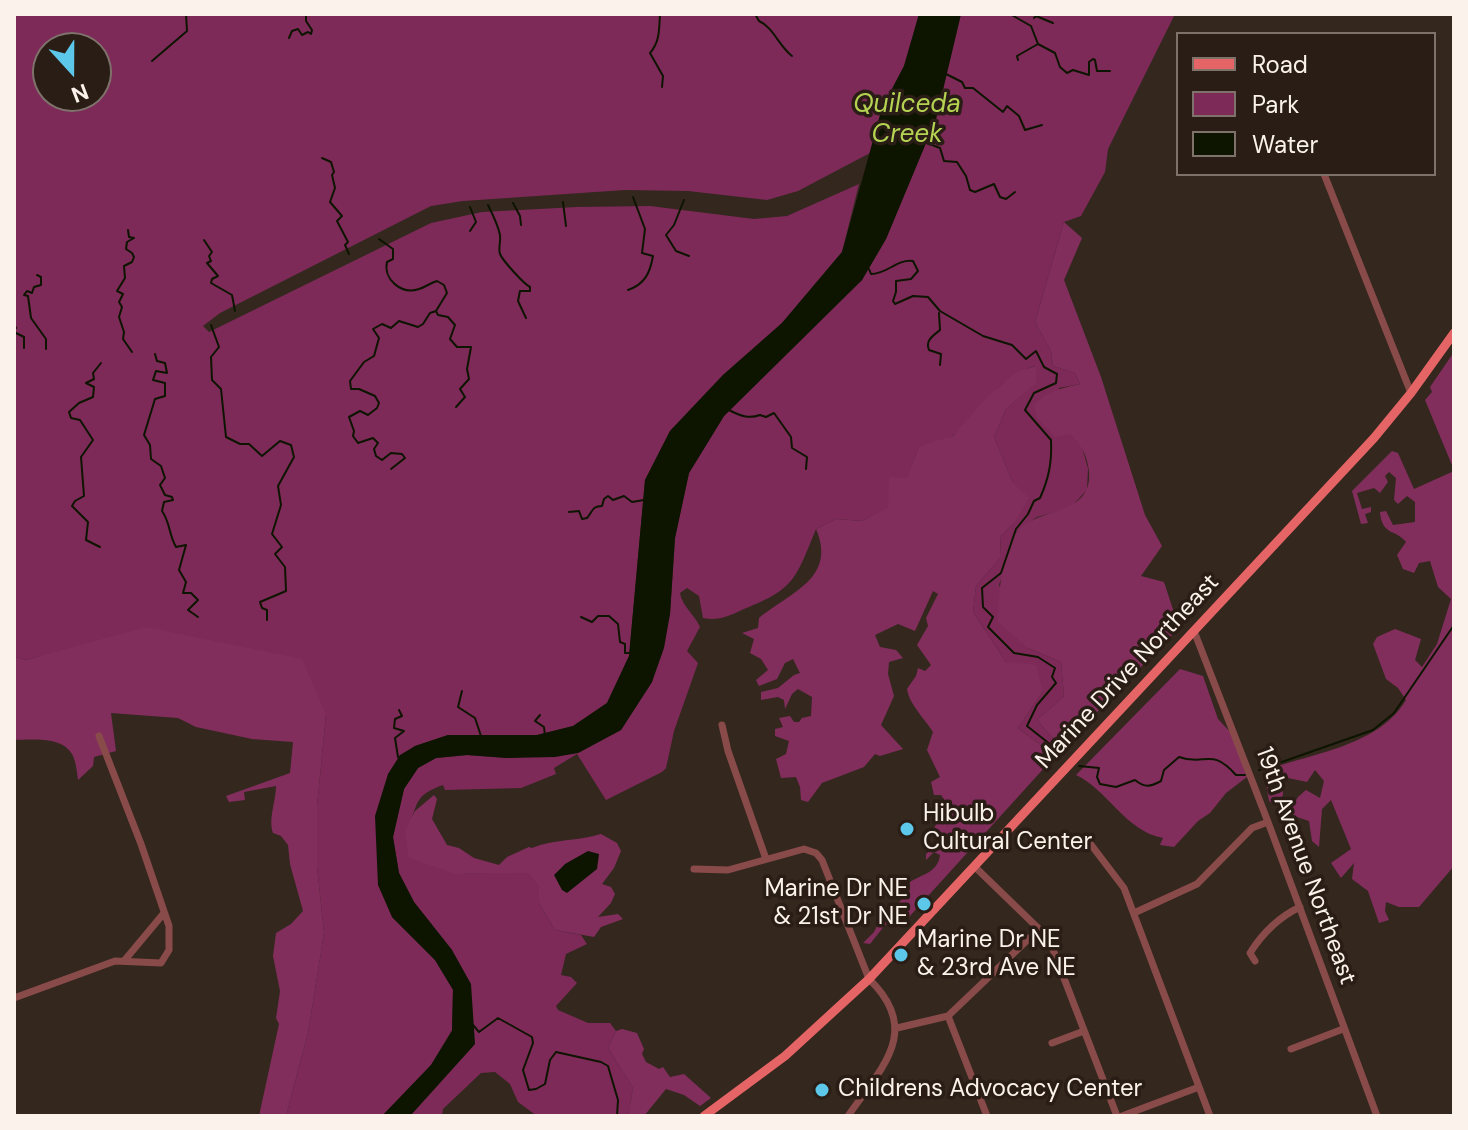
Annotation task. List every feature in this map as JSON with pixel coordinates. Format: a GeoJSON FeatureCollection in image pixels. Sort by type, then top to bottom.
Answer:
{"type":"FeatureCollection","features":[{"type":"Feature","properties":{"kind":"main road","name":"Marine Drive Northeast"},"geometry":{"type":"LineString","coordinates":[[704,1116],[785,1056],[869,979],[1374,438],[1454,333]]}},
{"type":"Feature","properties":{"kind":"street"},"geometry":{"type":"LineString","coordinates":[[1325,176],[1411,393]]}},
{"type":"Feature","properties":{"kind":"street","name":"19th Avenue Northeast"},"geometry":{"type":"LineString","coordinates":[[1194,631],[1377,1116]]}},
{"type":"Feature","properties":{"kind":"street"},"geometry":{"type":"LineString","coordinates":[[722,725],[728,751],[766,859]]}},
{"type":"Feature","properties":{"kind":"street"},"geometry":{"type":"LineString","coordinates":[[14,998],[115,961],[161,963],[169,950],[170,938],[164,913],[99,736]]}},
{"type":"Feature","properties":{"kind":"street"},"geometry":{"type":"LineString","coordinates":[[1134,913],[1197,884],[1252,828],[1268,822]]}},
{"type":"Feature","properties":{"kind":"street"},"geometry":{"type":"LineString","coordinates":[[1089,842],[1115,873],[1134,913],[1210,1116]]}},
{"type":"Feature","properties":{"kind":"street"},"geometry":{"type":"LineString","coordinates":[[694,869],[728,870],[796,850],[811,850],[818,855],[869,979],[883,992],[897,1028],[892,1051],[848,1116]]}},
{"type":"Feature","properties":{"kind":"street"},"geometry":{"type":"LineString","coordinates":[[974,866],[1039,929],[1052,947],[1120,1116],[1199,1087]]}},
{"type":"Feature","properties":{"kind":"street"},"geometry":{"type":"LineString","coordinates":[[1255,961],[1250,953],[1255,944],[1284,914],[1300,907]]}},
{"type":"Feature","properties":{"kind":"street"},"geometry":{"type":"LineString","coordinates":[[124,961],[164,913]]}},
{"type":"Feature","properties":{"kind":"street"},"geometry":{"type":"LineString","coordinates":[[897,1028],[948,1016],[1039,929]]}},
{"type":"Feature","properties":{"kind":"street"},"geometry":{"type":"LineString","coordinates":[[948,1016],[987,1116]]}},
{"type":"Feature","properties":{"kind":"street"},"geometry":{"type":"LineString","coordinates":[[1291,1049],[1343,1029]]}},
{"type":"Feature","properties":{"kind":"street"},"geometry":{"type":"LineString","coordinates":[[1052,1043],[1084,1031]]}},
{"type":"Feature","properties":{"kind":"green space"},"geometry":{"type":"Polygon","coordinates":[[[14,14],[919,14],[904,66],[882,108],[870,153],[798,191],[767,200],[688,191],[625,190],[431,206],[220,313],[203,326],[209,332],[431,223],[482,212],[577,207],[650,206],[754,219],[787,216],[859,184],[842,252],[782,323],[723,375],[670,431],[645,480],[629,656],[607,703],[573,726],[537,735],[448,735],[415,746],[388,774],[392,917],[435,960],[453,989],[452,1030],[431,1065],[382,1116],[286,1116],[308,1033],[324,933],[317,866],[317,806],[326,715],[81,646],[26,660],[14,657],[14,14]]]}},
{"type":"Feature","properties":{"kind":"green space"},"geometry":{"type":"Polygon","coordinates":[[[961,14],[1175,14],[1108,149],[1105,172],[1081,216],[1064,222],[1035,322],[1051,351],[1053,366],[1075,373],[1080,384],[1059,388],[1069,434],[1081,444],[1088,468],[1087,490],[1070,508],[1037,517],[1017,532],[999,585],[1028,648],[1061,662],[1064,696],[1037,720],[1064,751],[1055,756],[1018,728],[1043,691],[1006,662],[973,612],[976,586],[1001,557],[1000,537],[1014,523],[1013,483],[994,437],[1006,409],[1035,383],[1035,366],[1000,386],[952,436],[919,446],[907,479],[889,507],[862,521],[836,519],[816,529],[798,571],[774,595],[729,616],[709,619],[703,618],[699,596],[687,588],[680,593],[700,627],[687,651],[698,663],[674,731],[666,768],[662,772],[606,800],[577,754],[554,768],[556,774],[521,788],[445,790],[443,785],[422,796],[409,827],[457,874],[529,872],[539,887],[539,903],[555,930],[581,935],[587,944],[566,954],[561,975],[571,977],[577,983],[556,1006],[558,1010],[588,1023],[610,1023],[616,1031],[608,1048],[633,1088],[628,1116],[537,1116],[518,1102],[510,1084],[495,1072],[481,1073],[443,1109],[442,1116],[410,1116],[474,1045],[452,950],[414,902],[399,873],[393,837],[404,789],[418,768],[436,758],[467,755],[507,758],[578,753],[621,730],[652,682],[670,614],[675,538],[689,473],[724,416],[862,280],[886,239],[936,119],[961,14]]]}},
{"type":"Feature","properties":{"kind":"shaded area"},"geometry":{"type":"Polygon","coordinates":[[[1064,222],[1082,238],[1064,280],[1101,377],[1145,515],[1162,546],[1141,576],[1164,582],[1179,628],[1097,712],[1064,751],[1037,720],[1064,696],[1061,662],[1028,648],[998,622],[1002,575],[1012,540],[1028,523],[1076,502],[1085,494],[1089,482],[1087,460],[1079,444],[1069,434],[1055,437],[1037,418],[1034,405],[1050,393],[1080,384],[1075,373],[1053,366],[1051,351],[1035,322],[1064,222]]]}},
{"type":"Feature","properties":{"kind":"shaded area"},"geometry":{"type":"Polygon","coordinates":[[[1454,352],[1454,470],[1425,400],[1432,392],[1430,387],[1454,352]]]}},
{"type":"Feature","properties":{"kind":"shaded area"},"geometry":{"type":"Polygon","coordinates":[[[1036,366],[1036,383],[1006,409],[994,437],[1013,483],[1029,498],[1014,523],[1000,537],[1001,557],[976,586],[973,612],[1006,662],[1036,665],[1043,691],[1018,728],[1055,756],[899,928],[891,923],[885,925],[870,944],[863,943],[874,932],[886,908],[894,908],[910,890],[910,882],[933,869],[939,861],[940,855],[934,852],[926,860],[926,854],[937,845],[938,837],[932,834],[936,824],[943,823],[946,802],[941,795],[934,795],[931,782],[940,777],[927,750],[933,732],[914,706],[907,689],[918,668],[925,671],[931,665],[917,645],[928,626],[926,618],[938,594],[933,591],[915,631],[898,624],[875,635],[880,647],[896,650],[903,658],[889,662],[888,674],[894,696],[881,725],[903,749],[880,756],[875,754],[864,767],[822,783],[808,802],[801,800],[796,777],[781,778],[776,759],[786,754],[789,741],[775,736],[775,729],[783,727],[779,718],[790,716],[794,722],[799,722],[811,716],[812,697],[798,689],[785,709],[784,700],[778,697],[761,700],[761,692],[778,688],[800,673],[793,659],[785,663],[777,679],[759,686],[756,680],[768,670],[761,659],[750,653],[754,639],[742,633],[758,628],[759,618],[797,591],[816,572],[821,546],[816,529],[836,519],[862,521],[888,507],[889,477],[907,478],[919,446],[953,436],[985,399],[1016,372],[1036,366]]]}},
{"type":"Feature","properties":{"kind":"shaded area"},"geometry":{"type":"Polygon","coordinates":[[[1392,451],[1398,453],[1414,489],[1454,471],[1454,866],[1419,907],[1399,907],[1386,902],[1385,911],[1389,920],[1379,923],[1368,891],[1352,879],[1354,863],[1341,878],[1331,863],[1351,849],[1331,800],[1322,809],[1319,847],[1312,841],[1309,821],[1288,814],[1306,790],[1320,798],[1324,781],[1315,770],[1307,782],[1283,777],[1283,795],[1277,806],[1269,801],[1264,771],[1361,738],[1394,716],[1406,700],[1398,688],[1386,679],[1373,644],[1377,637],[1395,629],[1421,639],[1415,660],[1422,667],[1437,644],[1451,599],[1438,587],[1430,561],[1419,563],[1414,573],[1403,569],[1397,555],[1406,542],[1386,529],[1381,520],[1380,512],[1386,511],[1393,525],[1415,522],[1415,502],[1407,496],[1398,504],[1394,500],[1396,478],[1389,472],[1385,476],[1388,482],[1380,493],[1374,488],[1357,493],[1362,509],[1371,507],[1371,512],[1365,514],[1368,523],[1361,524],[1352,491],[1392,451]]]}},
{"type":"Feature","properties":{"kind":"shaded area"},"geometry":{"type":"Polygon","coordinates":[[[146,627],[302,659],[326,715],[317,806],[317,866],[324,933],[308,1033],[286,1116],[259,1116],[279,1024],[276,1018],[280,991],[273,956],[276,933],[291,924],[303,911],[288,845],[281,836],[273,833],[276,786],[244,792],[245,800],[229,802],[226,796],[290,773],[293,742],[252,739],[196,727],[178,718],[111,713],[116,751],[94,757],[93,766],[78,780],[73,757],[61,744],[45,740],[14,740],[14,657],[26,660],[146,627]]]}},
{"type":"Feature","properties":{"kind":"shaded area"},"geometry":{"type":"Polygon","coordinates":[[[1180,669],[1203,676],[1218,719],[1233,735],[1247,777],[1226,793],[1174,847],[1160,845],[1163,838],[1138,827],[1098,790],[1076,775],[1180,669]]]}},
{"type":"Feature","properties":{"kind":"shaded area"},"geometry":{"type":"Polygon","coordinates":[[[434,795],[437,799],[432,819],[447,845],[459,848],[474,858],[499,865],[507,857],[529,847],[549,843],[601,834],[617,843],[621,851],[614,868],[602,884],[611,887],[615,894],[598,917],[618,914],[623,919],[601,927],[594,937],[555,930],[539,903],[539,887],[529,873],[456,874],[409,858],[405,831],[415,811],[434,795]]]}},
{"type":"Feature","properties":{"kind":"shaded area"},"geometry":{"type":"Polygon","coordinates":[[[622,1029],[637,1033],[646,1062],[659,1069],[663,1067],[670,1077],[684,1074],[711,1098],[700,1106],[684,1095],[666,1089],[644,1116],[628,1116],[633,1088],[608,1048],[616,1031],[622,1029]]]}},
{"type":"Feature","properties":{"kind":"water","name":"Quilceda Creek"},"geometry":{"type":"Polygon","coordinates":[[[919,14],[961,14],[936,119],[886,239],[862,280],[724,416],[689,473],[675,538],[670,614],[664,648],[652,682],[621,730],[578,753],[555,757],[467,755],[436,758],[418,768],[404,789],[393,837],[399,873],[414,902],[452,950],[471,984],[475,1044],[410,1116],[382,1116],[431,1065],[452,1031],[453,990],[435,960],[392,917],[378,885],[375,816],[388,774],[400,755],[415,746],[448,735],[537,735],[573,726],[607,703],[629,656],[645,480],[670,431],[723,375],[782,323],[842,252],[882,108],[904,66],[919,14]]]}},
{"type":"Feature","properties":{"kind":"water"},"geometry":{"type":"Polygon","coordinates":[[[588,851],[599,854],[597,869],[567,893],[554,875],[565,864],[588,851]]]}},
{"type":"Feature","properties":{"kind":"waterway"},"geometry":{"type":"LineString","coordinates":[[152,61],[187,31],[186,14]]}},
{"type":"Feature","properties":{"kind":"waterway"},"geometry":{"type":"LineString","coordinates":[[289,38],[292,31],[298,29],[302,35],[311,34],[306,14]]}},
{"type":"Feature","properties":{"kind":"waterway"},"geometry":{"type":"LineString","coordinates":[[660,14],[657,40],[650,53],[663,76],[662,87]]}},
{"type":"Feature","properties":{"kind":"waterway"},"geometry":{"type":"LineString","coordinates":[[755,14],[792,56]]}},
{"type":"Feature","properties":{"kind":"waterway"},"geometry":{"type":"LineString","coordinates":[[1010,14],[1031,26],[1038,44],[1055,53],[1060,67],[1067,73],[1073,70],[1089,75],[1089,62],[1093,59],[1097,71],[1110,71]]}},
{"type":"Feature","properties":{"kind":"waterway"},"geometry":{"type":"LineString","coordinates":[[1034,18],[1036,16],[1053,23]]}},
{"type":"Feature","properties":{"kind":"waterway"},"geometry":{"type":"LineString","coordinates":[[1018,60],[1017,56],[1038,44]]}},
{"type":"Feature","properties":{"kind":"waterway"},"geometry":{"type":"LineString","coordinates":[[946,74],[962,82],[965,88],[973,88],[1003,112],[1007,106],[1019,116],[1025,130],[1042,125]]}},
{"type":"Feature","properties":{"kind":"waterway"},"geometry":{"type":"LineString","coordinates":[[927,143],[940,148],[944,161],[957,162],[970,190],[975,192],[994,184],[1000,197],[1006,199],[1015,192]]}},
{"type":"Feature","properties":{"kind":"waterway"},"geometry":{"type":"LineString","coordinates":[[322,158],[331,162],[334,172],[335,188],[330,202],[342,216],[337,221],[348,242],[345,245],[349,254]]}},
{"type":"Feature","properties":{"kind":"waterway"},"geometry":{"type":"LineString","coordinates":[[628,290],[646,277],[653,256],[642,253],[645,229],[633,197]]}},
{"type":"Feature","properties":{"kind":"waterway"},"geometry":{"type":"LineString","coordinates":[[684,200],[674,225],[666,235],[676,251],[689,256]]}},
{"type":"Feature","properties":{"kind":"waterway"},"geometry":{"type":"LineString","coordinates":[[563,202],[566,226]]}},
{"type":"Feature","properties":{"kind":"waterway"},"geometry":{"type":"LineString","coordinates":[[513,203],[521,225]]}},
{"type":"Feature","properties":{"kind":"waterway"},"geometry":{"type":"LineString","coordinates":[[488,205],[499,231],[500,254],[530,287],[530,291],[520,291],[518,301],[526,318]]}},
{"type":"Feature","properties":{"kind":"waterway"},"geometry":{"type":"LineString","coordinates":[[470,207],[476,222],[470,231]]}},
{"type":"Feature","properties":{"kind":"waterway"},"geometry":{"type":"LineString","coordinates":[[128,230],[129,237],[134,238],[127,242],[126,249],[134,257],[124,266],[125,278],[117,291],[123,294],[119,302],[122,307],[119,317],[123,339],[132,352]]}},
{"type":"Feature","properties":{"kind":"waterway"},"geometry":{"type":"LineString","coordinates":[[379,239],[393,249],[393,259],[387,262],[386,268],[391,280],[400,288],[412,290],[437,281],[444,285],[447,293],[436,311],[455,325],[450,339],[457,347],[471,347],[467,369],[469,379],[460,389],[465,397],[456,407]]}},
{"type":"Feature","properties":{"kind":"waterway"},"geometry":{"type":"LineString","coordinates":[[204,240],[212,252],[209,256],[211,261],[207,263],[218,276],[211,283],[232,295],[235,311]]}},
{"type":"Feature","properties":{"kind":"waterway"},"geometry":{"type":"LineString","coordinates":[[869,269],[871,274],[877,273],[902,262],[913,261],[918,271],[911,279],[896,281],[895,304],[913,296],[928,297],[940,311],[983,336],[1012,345],[1026,359],[1036,351],[1044,367],[1057,374],[1056,383],[1034,393],[1025,410],[1051,440],[1046,484],[1040,498],[1034,501],[1016,529],[1001,573],[982,588],[983,607],[993,617],[988,627],[1014,653],[1038,657],[1055,668],[1052,677],[1056,683],[1037,705],[1027,726],[1060,752]]}},
{"type":"Feature","properties":{"kind":"waterway"},"geometry":{"type":"LineString","coordinates":[[37,275],[41,277],[41,285],[24,295],[28,296],[31,318],[46,339],[46,349]]}},
{"type":"Feature","properties":{"kind":"waterway"},"geometry":{"type":"LineString","coordinates":[[391,469],[405,458],[402,454],[391,453],[382,460],[376,456],[374,449],[378,443],[373,438],[358,443],[353,436],[349,417],[360,411],[368,415],[379,403],[375,396],[351,389],[350,381],[364,362],[374,356],[379,338],[373,329],[382,324],[391,328],[399,321],[418,327],[430,313],[436,311]]}},
{"type":"Feature","properties":{"kind":"waterway"},"geometry":{"type":"LineString","coordinates":[[939,313],[940,330],[930,338],[928,347],[941,354],[940,365]]}},
{"type":"Feature","properties":{"kind":"waterway"},"geometry":{"type":"LineString","coordinates":[[14,324],[14,327]]}},
{"type":"Feature","properties":{"kind":"waterway"},"geometry":{"type":"LineString","coordinates":[[211,325],[219,347],[211,357],[212,380],[221,389],[226,437],[240,444],[249,444],[262,456],[280,441],[291,445],[294,457],[278,486],[281,505],[272,534],[282,547],[275,554],[285,567],[286,591],[260,602],[262,608],[267,610],[267,620]]}},
{"type":"Feature","properties":{"kind":"waterway"},"geometry":{"type":"LineString","coordinates":[[14,332],[24,337],[24,348]]}},
{"type":"Feature","properties":{"kind":"waterway"},"geometry":{"type":"LineString","coordinates":[[155,354],[157,361],[165,363],[167,373],[156,371],[153,380],[165,383],[165,396],[155,399],[144,435],[150,445],[151,459],[161,466],[165,478],[160,485],[165,495],[173,500],[164,502],[162,511],[176,547],[186,545],[179,570],[186,582],[183,593],[191,593],[198,600],[188,610],[198,617]]}},
{"type":"Feature","properties":{"kind":"waterway"},"geometry":{"type":"LineString","coordinates":[[100,547],[86,540],[88,522],[72,506],[84,496],[81,457],[93,440],[80,420],[71,418],[69,412],[93,397],[94,387],[86,383],[94,379],[93,373],[101,363]]}},
{"type":"Feature","properties":{"kind":"waterway"},"geometry":{"type":"LineString","coordinates":[[729,410],[748,417],[766,417],[774,413],[791,437],[792,448],[807,457],[806,469]]}},
{"type":"Feature","properties":{"kind":"waterway"},"geometry":{"type":"LineString","coordinates":[[569,512],[579,511],[582,519],[587,518],[594,508],[602,506],[608,496],[613,500],[624,496],[632,502],[644,500]]}},
{"type":"Feature","properties":{"kind":"waterway"},"geometry":{"type":"LineString","coordinates":[[581,617],[592,622],[598,616],[609,616],[618,624],[625,653],[630,653]]}},
{"type":"Feature","properties":{"kind":"waterway"},"geometry":{"type":"LineString","coordinates":[[1259,770],[1373,730],[1394,713],[1454,625]]}},
{"type":"Feature","properties":{"kind":"waterway"},"geometry":{"type":"LineString","coordinates":[[462,691],[458,707],[475,718],[481,736]]}},
{"type":"Feature","properties":{"kind":"waterway"},"geometry":{"type":"LineString","coordinates":[[398,757],[395,738],[404,731],[394,728],[395,719],[402,716],[399,710]]}},
{"type":"Feature","properties":{"kind":"waterway"},"geometry":{"type":"LineString","coordinates":[[540,715],[535,721],[544,727],[545,736]]}},
{"type":"Feature","properties":{"kind":"waterway"},"geometry":{"type":"LineString","coordinates":[[1079,766],[1099,768],[1097,777],[1100,784],[1116,787],[1135,780],[1145,785],[1157,783],[1161,781],[1164,770],[1179,757],[1214,759],[1236,775],[1245,775]]}},
{"type":"Feature","properties":{"kind":"waterway"},"geometry":{"type":"LineString","coordinates":[[473,1025],[479,1032],[498,1018],[532,1037],[533,1043],[523,1070],[529,1090],[545,1084],[550,1060],[556,1052],[608,1066],[618,1100],[617,1116]]}},
{"type":"Feature","properties":{"kind":"place","name":"Hibulb Cultural Center"},"geometry":{"type":"Point","coordinates":[907,829]}},
{"type":"Feature","properties":{"kind":"place","name":"Marine Dr NE & 21st Dr NE"},"geometry":{"type":"Point","coordinates":[924,904]}},
{"type":"Feature","properties":{"kind":"place","name":"Marine Dr NE & 23rd Ave NE"},"geometry":{"type":"Point","coordinates":[901,955]}},
{"type":"Feature","properties":{"kind":"place","name":"Childrens Advocacy Center"},"geometry":{"type":"Point","coordinates":[822,1090]}}]}
